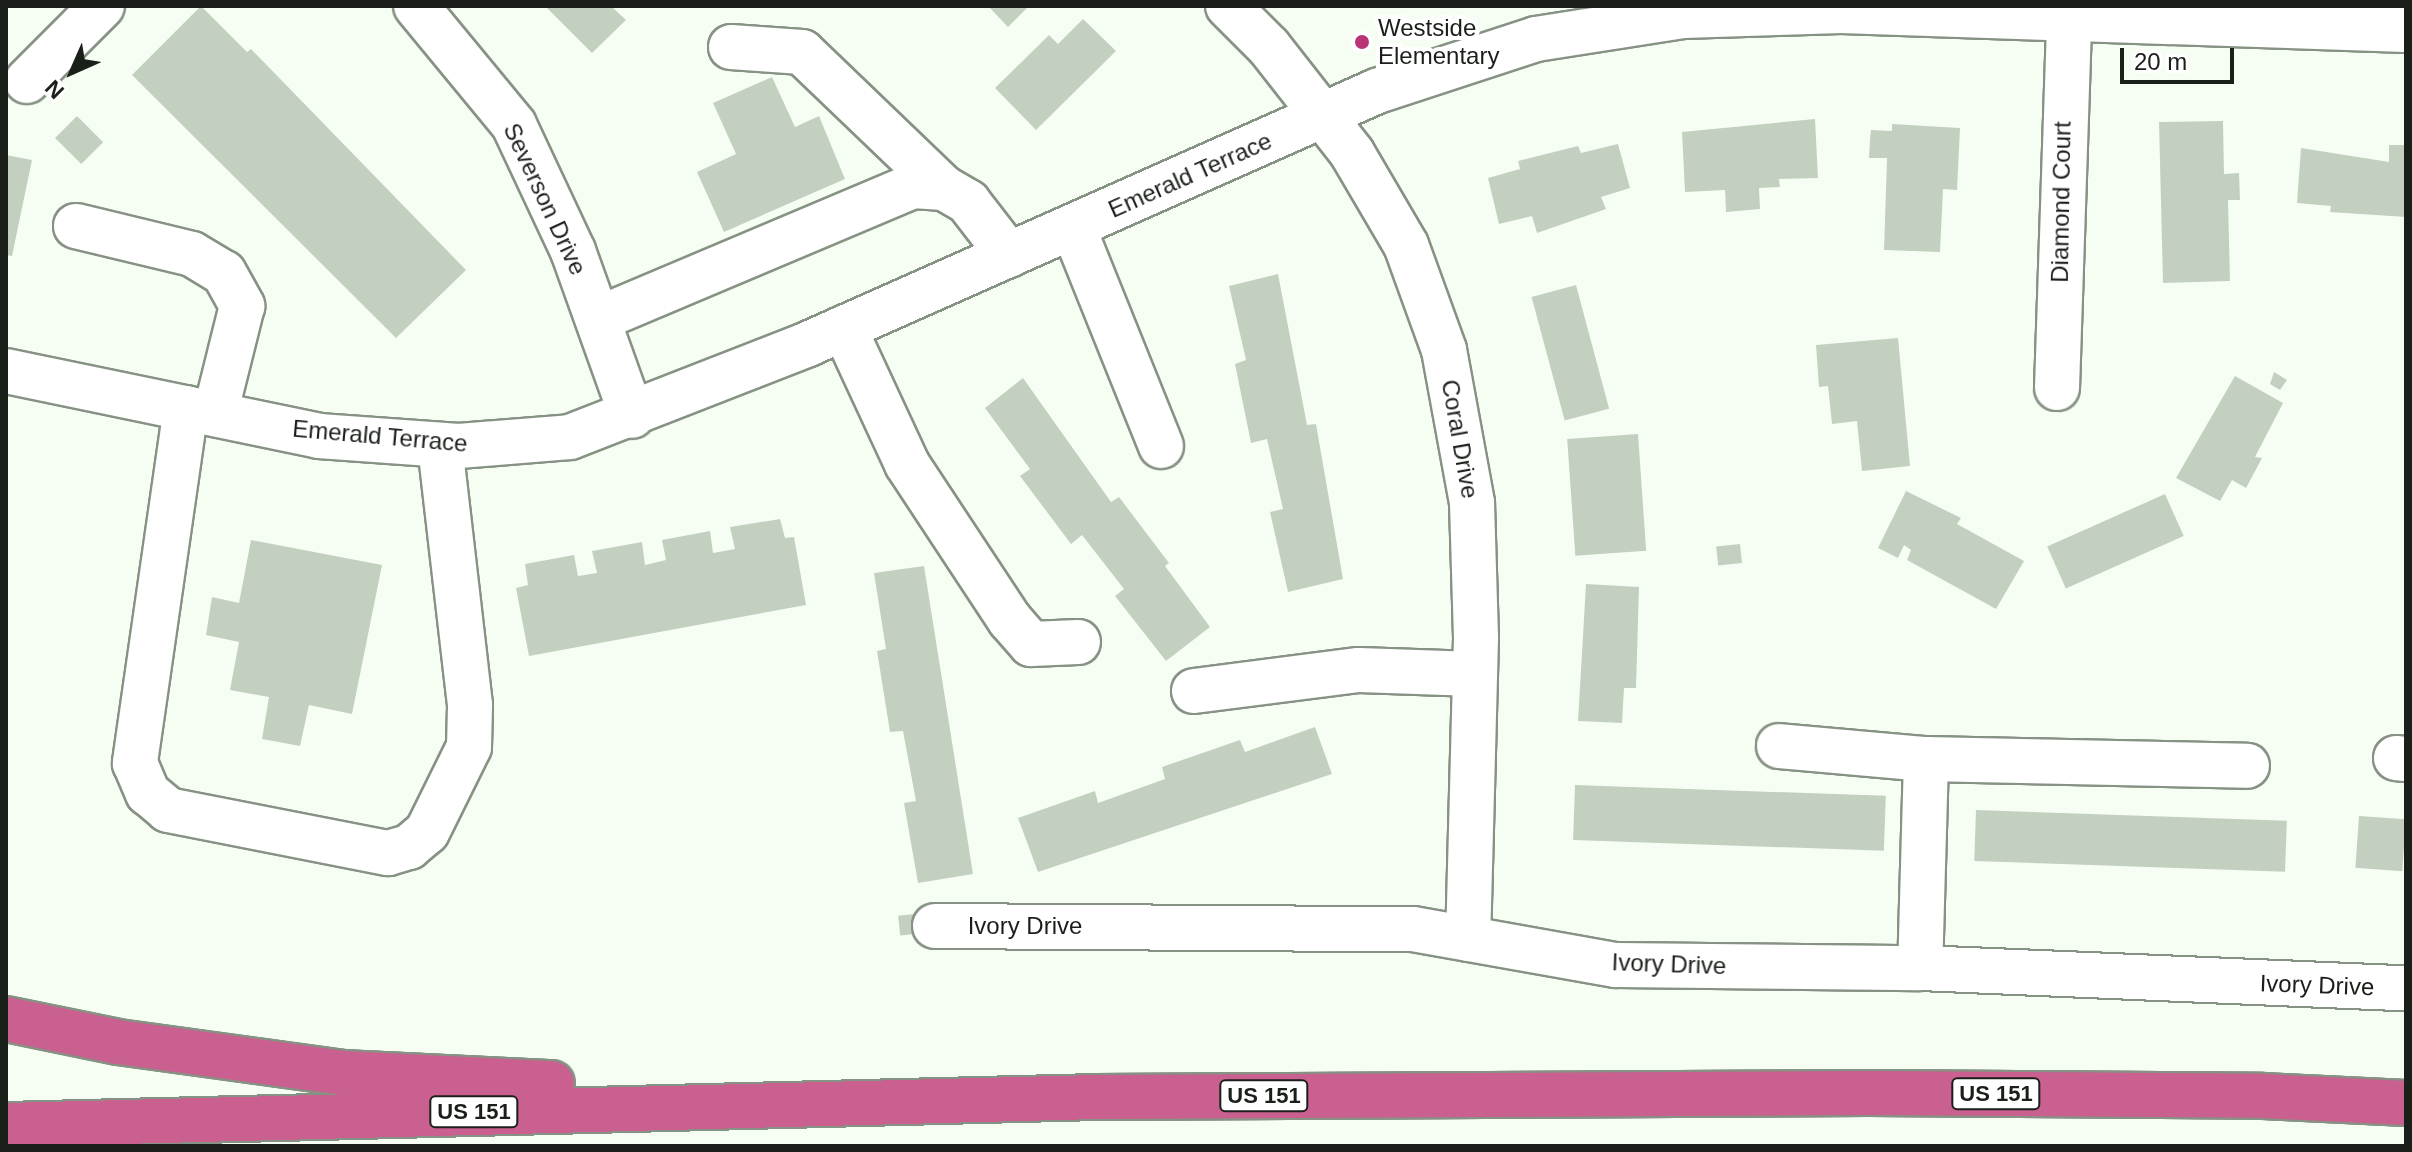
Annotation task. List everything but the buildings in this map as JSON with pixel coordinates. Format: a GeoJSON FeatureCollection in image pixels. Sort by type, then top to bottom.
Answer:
{"type":"FeatureCollection","features":[{"type":"Feature","properties":{"kind":"highway"},"geometry":{"type":"LineString","coordinates":[[6,1019],[118,1042],[344,1073],[942,1101]]}},
{"type":"Feature","properties":{"kind":"highway","name":"US 151"},"geometry":{"type":"LineString","coordinates":[[6,1125],[942,1101],[1884,1093],[2406,1103]]}},
{"type":"Feature","properties":{"kind":"street"},"geometry":{"type":"LineString","coordinates":[[27,81],[102,6]]}},
{"type":"Feature","properties":{"kind":"street","name":"Severson Drive"},"geometry":{"type":"LineString","coordinates":[[416,6],[514,125],[573,251],[632,416]]}},
{"type":"Feature","properties":{"kind":"street","name":"Coral Drive"},"geometry":{"type":"LineString","coordinates":[[1228,6],[1269,47],[1352,153],[1406,245],[1444,350],[1472,503],[1475,674],[1468,939]]}},
{"type":"Feature","properties":{"kind":"street","name":"Emerald Terrace"},"geometry":{"type":"LineString","coordinates":[[6,371],[319,436],[440,445],[570,437],[632,416],[844,328],[1377,91],[1536,39],[1683,16],[1841,11],[2406,30]]}},
{"type":"Feature","properties":{"kind":"street","name":"Diamond Court"},"geometry":{"type":"LineString","coordinates":[[2057,388],[2069,17]]}},
{"type":"Feature","properties":{"kind":"street"},"geometry":{"type":"LineString","coordinates":[[731,47],[802,52],[944,188],[968,202],[1009,255]]}},
{"type":"Feature","properties":{"kind":"street"},"geometry":{"type":"LineString","coordinates":[[598,319],[913,186],[944,188]]}},
{"type":"Feature","properties":{"kind":"street"},"geometry":{"type":"LineString","coordinates":[[76,226],[192,254],[224,273],[242,306],[201,411],[135,763],[148,793],[168,810],[388,853],[409,847],[427,832],[469,747],[470,705],[440,445]]}},
{"type":"Feature","properties":{"kind":"street"},"geometry":{"type":"LineString","coordinates":[[1073,227],[1161,446]]}},
{"type":"Feature","properties":{"kind":"street"},"geometry":{"type":"LineString","coordinates":[[844,328],[907,464],[1010,620],[1031,644],[1078,642]]}},
{"type":"Feature","properties":{"kind":"street"},"geometry":{"type":"LineString","coordinates":[[1194,691],[1359,670],[1475,674]]}},
{"type":"Feature","properties":{"kind":"street"},"geometry":{"type":"LineString","coordinates":[[1779,746],[1926,759],[2247,766]]}},
{"type":"Feature","properties":{"kind":"street"},"geometry":{"type":"LineString","coordinates":[[1920,968],[1926,759]]}},
{"type":"Feature","properties":{"kind":"street","name":"Ivory Drive"},"geometry":{"type":"LineString","coordinates":[[935,926],[1413,929],[1616,965],[1920,968],[2406,988]]}},
{"type":"Feature","properties":{"kind":"place","name":"Westside Elementary"},"geometry":{"type":"Point","coordinates":[1362,42]}}]}
